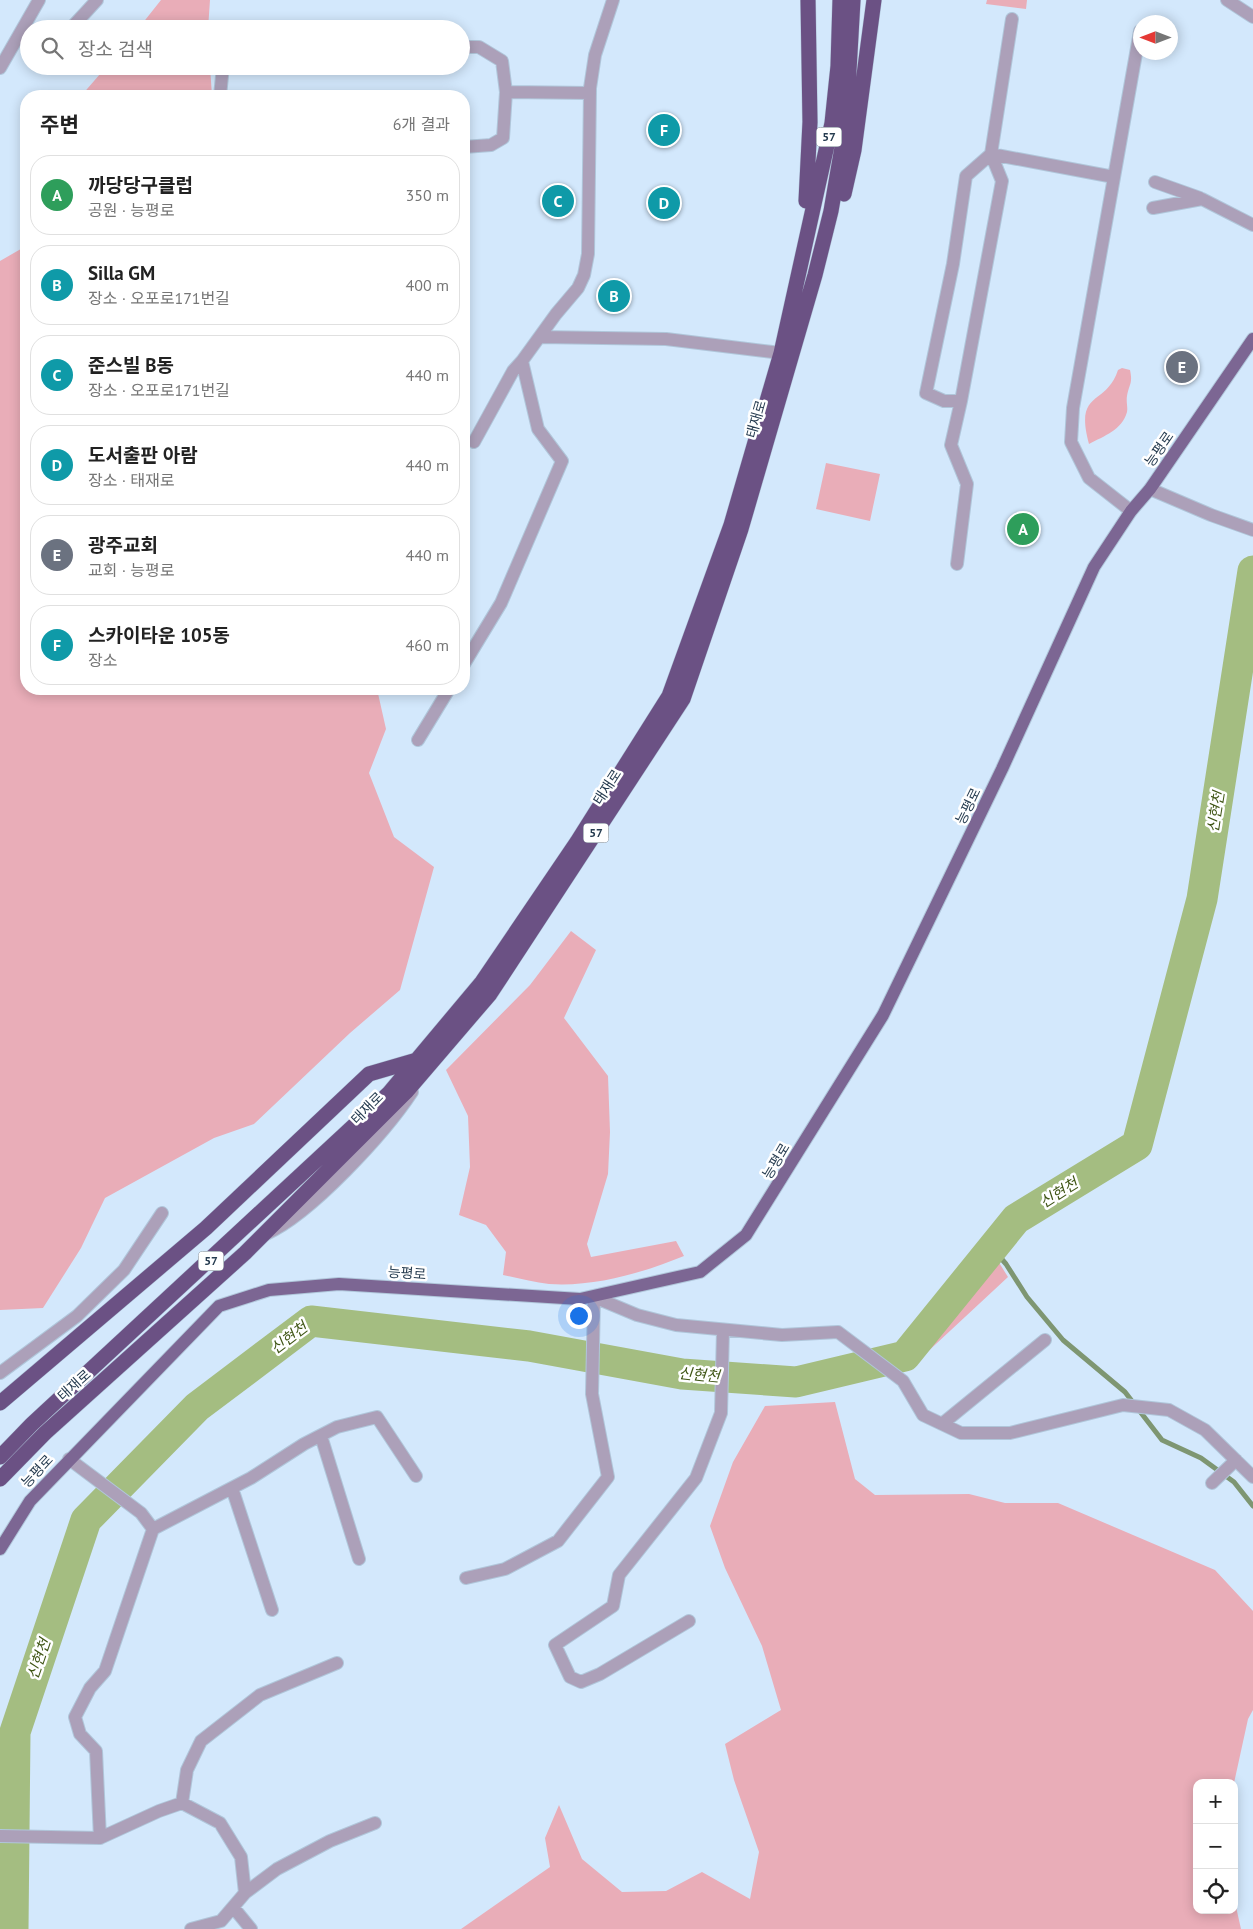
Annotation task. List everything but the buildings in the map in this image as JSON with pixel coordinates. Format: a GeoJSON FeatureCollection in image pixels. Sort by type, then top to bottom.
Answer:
{"type":"FeatureCollection","features":[{"type":"Feature","properties":{"kind":"highway"},"geometry":{"type":"LineString","coordinates":[[799,271],[809,167],[808,0]]}},
{"type":"Feature","properties":{"kind":"highway","name":"태재로"},"geometry":{"type":"LineString","coordinates":[[0,1479],[45,1433],[262,1236],[406,1092],[422,1064],[482,982],[577,842],[669,696],[731,525],[781,353],[832,123],[838,66],[840,0]]}},
{"type":"Feature","properties":{"kind":"highway","name":"태재로"},"geometry":{"type":"LineString","coordinates":[[0,1457],[32,1424],[422,1064],[490,994],[683,699],[741,529],[815,275],[831,210],[846,124],[853,0]]}},
{"type":"Feature","properties":{"kind":"highway"},"geometry":{"type":"LineString","coordinates":[[815,275],[833,241],[854,150],[874,0]]}},
{"type":"Feature","properties":{"kind":"highway"},"geometry":{"type":"LineString","coordinates":[[0,1403],[206,1228],[370,1074],[422,1064]]}},
{"type":"Feature","properties":{"kind":"main road","name":"능평로"},"geometry":{"type":"LineString","coordinates":[[0,1549],[30,1501],[219,1306],[269,1290],[339,1284],[580,1299],[700,1272],[746,1235],[883,1015],[1002,769],[1094,568],[1131,511],[1150,489],[1253,339]]}},
{"type":"Feature","properties":{"kind":"street"},"geometry":{"type":"LineString","coordinates":[[28,20],[39,0]]}},
{"type":"Feature","properties":{"kind":"street"},"geometry":{"type":"LineString","coordinates":[[79,20],[97,0]]}},
{"type":"Feature","properties":{"kind":"street"},"geometry":{"type":"LineString","coordinates":[[474,442],[512,371],[522,361],[578,288],[584,275],[588,254],[590,93],[594,55],[612,0]]}},
{"type":"Feature","properties":{"kind":"street"},"geometry":{"type":"LineString","coordinates":[[1227,0],[1247,7],[1253,17]]}},
{"type":"Feature","properties":{"kind":"street"},"geometry":{"type":"LineString","coordinates":[[957,564],[967,484],[951,445],[1002,181],[991,154],[1012,19]]}},
{"type":"Feature","properties":{"kind":"street"},"geometry":{"type":"LineString","coordinates":[[0,68],[20,33]]}},
{"type":"Feature","properties":{"kind":"street"},"geometry":{"type":"LineString","coordinates":[[470,47],[479,47],[502,61],[506,92],[503,138],[491,145],[470,147]]}},
{"type":"Feature","properties":{"kind":"street"},"geometry":{"type":"LineString","coordinates":[[1131,511],[1089,478],[1071,442],[1072,408],[1135,60]]}},
{"type":"Feature","properties":{"kind":"street"},"geometry":{"type":"LineString","coordinates":[[221,90],[222,75]]}},
{"type":"Feature","properties":{"kind":"street"},"geometry":{"type":"LineString","coordinates":[[506,92],[590,93]]}},
{"type":"Feature","properties":{"kind":"street"},"geometry":{"type":"LineString","coordinates":[[991,154],[1114,177]]}},
{"type":"Feature","properties":{"kind":"street"},"geometry":{"type":"LineString","coordinates":[[961,401],[944,401],[926,393],[953,264],[966,176],[991,154]]}},
{"type":"Feature","properties":{"kind":"street"},"geometry":{"type":"LineString","coordinates":[[1155,182],[1202,199],[1253,225]]}},
{"type":"Feature","properties":{"kind":"street"},"geometry":{"type":"LineString","coordinates":[[1153,208],[1202,199]]}},
{"type":"Feature","properties":{"kind":"street"},"geometry":{"type":"LineString","coordinates":[[540,337],[666,339],[781,353]]}},
{"type":"Feature","properties":{"kind":"street"},"geometry":{"type":"LineString","coordinates":[[470,654],[501,603],[562,460],[538,430],[522,361]]}},
{"type":"Feature","properties":{"kind":"street"},"geometry":{"type":"LineString","coordinates":[[1150,489],[1211,515],[1253,530]]}},
{"type":"Feature","properties":{"kind":"street"},"geometry":{"type":"LineString","coordinates":[[418,740],[445,695]]}},
{"type":"Feature","properties":{"kind":"street"},"geometry":{"type":"LineString","coordinates":[[0,1373],[77,1316],[124,1270],[162,1213]]}},
{"type":"Feature","properties":{"kind":"street"},"geometry":{"type":"LineString","coordinates":[[466,1578],[505,1569],[558,1542],[608,1477],[592,1394],[594,1297],[637,1315],[676,1325],[782,1335],[838,1332],[902,1381],[923,1415],[961,1433],[1010,1433],[1122,1405],[1169,1410],[1205,1430],[1253,1477]]}},
{"type":"Feature","properties":{"kind":"street"},"geometry":{"type":"LineString","coordinates":[[689,1621],[600,1674],[581,1682],[570,1677],[555,1646],[613,1606],[619,1575],[636,1550],[696,1478],[721,1413],[723,1330]]}},
{"type":"Feature","properties":{"kind":"street"},"geometry":{"type":"LineString","coordinates":[[942,1424],[1045,1340]]}},
{"type":"Feature","properties":{"kind":"street"},"geometry":{"type":"LineString","coordinates":[[100,1838],[96,1751],[80,1734],[75,1717],[90,1688],[105,1671],[154,1529],[232,1488],[337,1427],[377,1417],[416,1476]]}},
{"type":"Feature","properties":{"kind":"street"},"geometry":{"type":"LineString","coordinates":[[321,1436],[359,1559]]}},
{"type":"Feature","properties":{"kind":"street"},"geometry":{"type":"LineString","coordinates":[[69,1459],[141,1513],[154,1529]]}},
{"type":"Feature","properties":{"kind":"street"},"geometry":{"type":"LineString","coordinates":[[1212,1483],[1236,1460]]}},
{"type":"Feature","properties":{"kind":"street"},"geometry":{"type":"LineString","coordinates":[[232,1488],[272,1610]]}},
{"type":"Feature","properties":{"kind":"street"},"geometry":{"type":"LineString","coordinates":[[182,1803],[187,1770],[201,1741],[260,1695],[336,1663]]}},
{"type":"Feature","properties":{"kind":"street"},"geometry":{"type":"LineString","coordinates":[[0,1836],[100,1838],[159,1811],[182,1803],[220,1823],[241,1857],[245,1893]]}},
{"type":"Feature","properties":{"kind":"street"},"geometry":{"type":"LineString","coordinates":[[191,1929],[221,1920],[245,1893],[277,1869],[330,1842],[375,1823]]}},
{"type":"Feature","properties":{"kind":"street"},"geometry":{"type":"LineString","coordinates":[[233,1907],[251,1929]]}},
{"type":"Feature","properties":{"kind":"shaded area"},"geometry":{"type":"Polygon","coordinates":[[[161,0],[210,0],[209,20],[145,20],[161,0]]]}},
{"type":"Feature","properties":{"kind":"shaded area"},"geometry":{"type":"Polygon","coordinates":[[[987,0],[1027,0],[1026,9],[986,4],[987,0]]]}},
{"type":"Feature","properties":{"kind":"shaded area"},"geometry":{"type":"Polygon","coordinates":[[[99,75],[211,75],[212,90],[86,90],[99,75]]]}},
{"type":"Feature","properties":{"kind":"shaded area"},"geometry":{"type":"Polygon","coordinates":[[[20,249],[20,695],[378,695],[386,729],[369,773],[394,837],[434,867],[400,990],[350,1033],[254,1124],[214,1138],[105,1198],[81,1248],[43,1308],[0,1310],[0,261],[20,249]]]}},
{"type":"Feature","properties":{"kind":"shaded area"},"geometry":{"type":"Polygon","coordinates":[[[1122,368],[1130,370],[1131,378],[1125,418],[1112,432],[1089,444],[1085,427],[1088,406],[1113,382],[1118,370],[1122,368]]]}},
{"type":"Feature","properties":{"kind":"shaded area"},"geometry":{"type":"Polygon","coordinates":[[[826,463],[880,474],[870,521],[816,509],[826,463]]]}},
{"type":"Feature","properties":{"kind":"shaded area"},"geometry":{"type":"Polygon","coordinates":[[[571,931],[596,950],[564,1018],[608,1076],[610,1132],[608,1174],[587,1244],[591,1257],[676,1241],[684,1256],[652,1268],[601,1281],[549,1284],[503,1275],[506,1252],[486,1225],[459,1215],[470,1167],[468,1116],[446,1070],[530,985],[571,931]]]}},
{"type":"Feature","properties":{"kind":"shaded area"},"geometry":{"type":"Polygon","coordinates":[[[993,1253],[1008,1277],[908,1370],[901,1363],[909,1356],[993,1253]]]}},
{"type":"Feature","properties":{"kind":"shaded area"},"geometry":{"type":"Polygon","coordinates":[[[835,1402],[855,1479],[875,1495],[969,1494],[1005,1503],[1058,1503],[1215,1570],[1253,1611],[1253,1710],[1248,1719],[1235,1779],[1193,1779],[1193,1914],[1238,1914],[1241,1929],[461,1929],[550,1867],[545,1838],[559,1805],[582,1859],[622,1892],[666,1891],[702,1872],[750,1899],[759,1852],[734,1780],[725,1744],[781,1710],[762,1646],[725,1568],[710,1526],[733,1462],[765,1406],[835,1402]]]}},
{"type":"Feature","properties":{"kind":"waterway","name":"신현천"},"geometry":{"type":"LineString","coordinates":[[13,1929],[15,1732],[86,1520],[197,1407],[311,1321],[529,1346],[682,1374],[796,1382],[905,1356],[1016,1219],[1137,1145],[1202,899],[1253,571]]}},
{"type":"Feature","properties":{"kind":"waterway"},"geometry":{"type":"LineString","coordinates":[[993,1249],[1006,1264],[1027,1297],[1063,1340],[1125,1392],[1162,1440],[1201,1458],[1234,1482],[1253,1506]]}},
{"type":"Feature","properties":{"kind":"place","name":"스카이타운 105동"},"geometry":{"type":"Point","coordinates":[664,130]}},
{"type":"Feature","properties":{"kind":"place","name":"준스빌 B동"},"geometry":{"type":"Point","coordinates":[558,201]}},
{"type":"Feature","properties":{"kind":"place","name":"도서출판 아람"},"geometry":{"type":"Point","coordinates":[664,203]}},
{"type":"Feature","properties":{"kind":"place","name":"Silla GM"},"geometry":{"type":"Point","coordinates":[614,296]}},
{"type":"Feature","properties":{"kind":"place","name":"광주교회"},"geometry":{"type":"Point","coordinates":[1182,367]}},
{"type":"Feature","properties":{"kind":"place","name":"까당당구클럽"},"geometry":{"type":"Point","coordinates":[1023,529]}}]}
